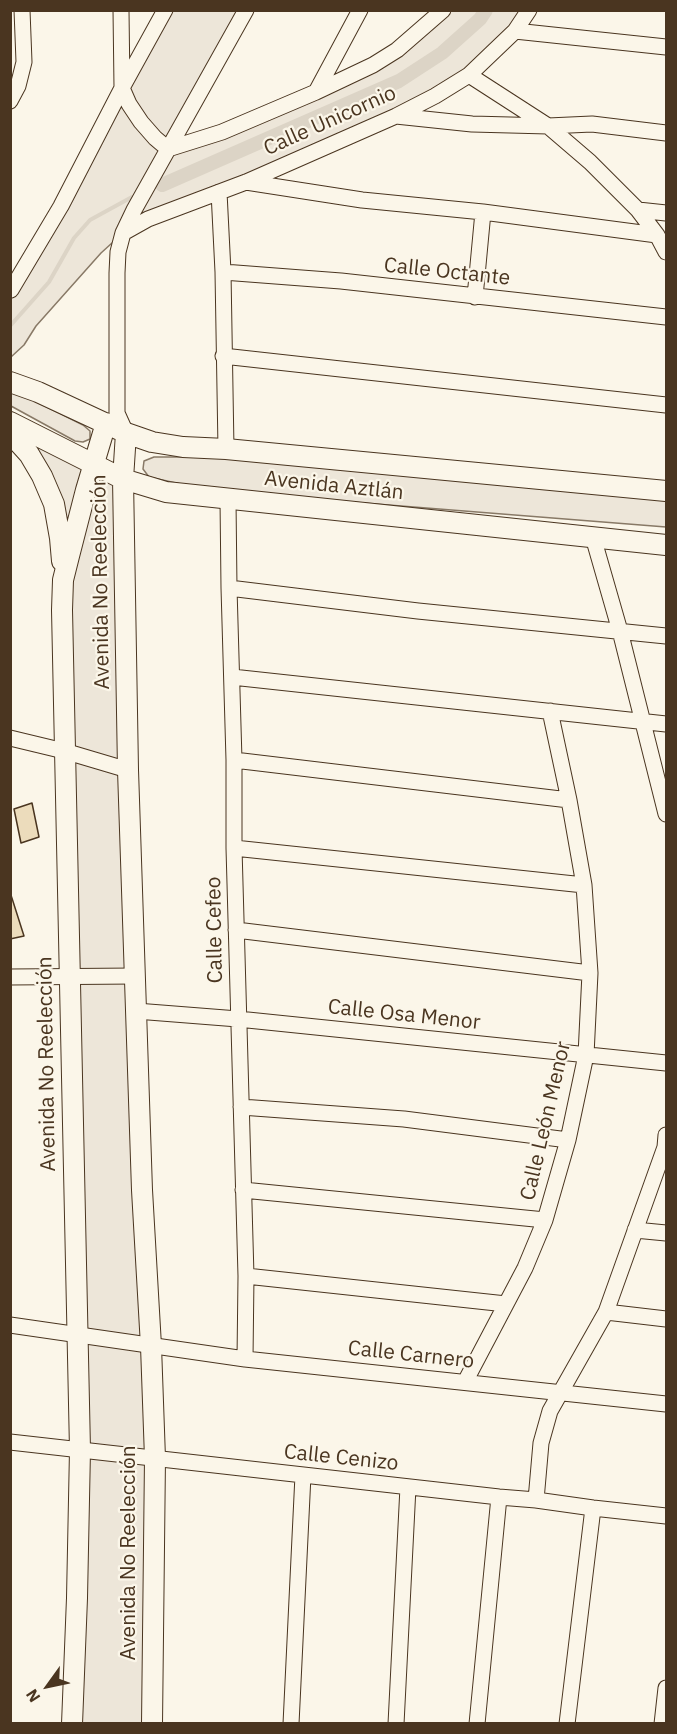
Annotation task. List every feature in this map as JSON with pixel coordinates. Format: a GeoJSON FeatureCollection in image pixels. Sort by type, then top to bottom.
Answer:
{"type":"FeatureCollection","features":[{"type":"Feature","properties":{"kind":"main road","name":"Avenida Aztlán"},"geometry":{"type":"LineString","coordinates":[[10,382],[111,418],[126,433],[152,442],[183,447],[226,449],[666,491]]}},
{"type":"Feature","properties":{"kind":"main road","name":"Avenida No Reelección"},"geometry":{"type":"LineString","coordinates":[[72,1724],[80,1449],[62,610],[63,580],[93,464],[111,418]]}},
{"type":"Feature","properties":{"kind":"main road","name":"Avenida Aztlán"},"geometry":{"type":"LineString","coordinates":[[10,422],[123,479],[166,492],[666,545]]}},
{"type":"Feature","properties":{"kind":"main road"},"geometry":{"type":"LineString","coordinates":[[10,433],[33,461],[54,504],[60,538],[63,580]]}},
{"type":"Feature","properties":{"kind":"main road","name":"Avenida No Reelección"},"geometry":{"type":"LineString","coordinates":[[126,433],[123,479],[128,770],[142,1190],[155,1458],[152,1724]]}},
{"type":"Feature","properties":{"kind":"street"},"geometry":{"type":"LineString","coordinates":[[10,101],[18,86],[24,62],[22,10]]}},
{"type":"Feature","properties":{"kind":"street"},"geometry":{"type":"LineString","coordinates":[[121,10],[122,88],[141,122],[168,149]]}},
{"type":"Feature","properties":{"kind":"street"},"geometry":{"type":"LineString","coordinates":[[11,290],[61,206],[165,10]]}},
{"type":"Feature","properties":{"kind":"street","name":"Avenida No Reelección"},"geometry":{"type":"LineString","coordinates":[[111,418],[118,252],[123,233],[246,10]]}},
{"type":"Feature","properties":{"kind":"street"},"geometry":{"type":"LineString","coordinates":[[316,92],[360,10]]}},
{"type":"Feature","properties":{"kind":"street","name":"Calle Unicornio"},"geometry":{"type":"LineString","coordinates":[[168,149],[222,132],[316,92],[373,64],[398,50],[443,10]]}},
{"type":"Feature","properties":{"kind":"street","name":"Calle Unicornio"},"geometry":{"type":"LineString","coordinates":[[123,233],[148,219],[246,182],[396,116],[435,96],[469,75],[515,31],[529,10]]}},
{"type":"Feature","properties":{"kind":"street"},"geometry":{"type":"LineString","coordinates":[[515,31],[666,47]]}},
{"type":"Feature","properties":{"kind":"street"},"geometry":{"type":"LineString","coordinates":[[469,75],[548,126],[590,162],[638,210],[657,235],[666,252]]}},
{"type":"Feature","properties":{"kind":"street"},"geometry":{"type":"LineString","coordinates":[[396,116],[472,124],[548,126],[592,124],[666,133]]}},
{"type":"Feature","properties":{"kind":"street"},"geometry":{"type":"LineString","coordinates":[[246,182],[362,200],[483,212],[657,235]]}},
{"type":"Feature","properties":{"kind":"street"},"geometry":{"type":"LineString","coordinates":[[219,192],[223,272],[226,449]]}},
{"type":"Feature","properties":{"kind":"street"},"geometry":{"type":"LineString","coordinates":[[638,210],[666,213]]}},
{"type":"Feature","properties":{"kind":"street"},"geometry":{"type":"LineString","coordinates":[[475,297],[483,212]]}},
{"type":"Feature","properties":{"kind":"street","name":"Calle Octante"},"geometry":{"type":"LineString","coordinates":[[223,272],[341,281],[666,317]]}},
{"type":"Feature","properties":{"kind":"street"},"geometry":{"type":"LineString","coordinates":[[223,356],[666,405]]}},
{"type":"Feature","properties":{"kind":"street","name":"Calle Cefeo"},"geometry":{"type":"LineString","coordinates":[[228,500],[234,848],[246,1276],[245,1359]]}},
{"type":"Feature","properties":{"kind":"street"},"geometry":{"type":"LineString","coordinates":[[593,537],[621,631],[666,810]]}},
{"type":"Feature","properties":{"kind":"street"},"geometry":{"type":"LineString","coordinates":[[229,588],[418,611],[666,636]]}},
{"type":"Feature","properties":{"kind":"street"},"geometry":{"type":"LineString","coordinates":[[232,677],[666,724]]}},
{"type":"Feature","properties":{"kind":"street","name":"Calle León Menor"},"geometry":{"type":"LineString","coordinates":[[465,1382],[525,1268],[545,1220],[568,1140],[586,1055],[590,973],[584,885],[550,711]]}},
{"type":"Feature","properties":{"kind":"street"},"geometry":{"type":"LineString","coordinates":[[10,738],[128,770]]}},
{"type":"Feature","properties":{"kind":"street"},"geometry":{"type":"LineString","coordinates":[[234,760],[569,800]]}},
{"type":"Feature","properties":{"kind":"street"},"geometry":{"type":"LineString","coordinates":[[234,848],[584,885]]}},
{"type":"Feature","properties":{"kind":"street"},"geometry":{"type":"LineString","coordinates":[[236,930],[590,973]]}},
{"type":"Feature","properties":{"kind":"street"},"geometry":{"type":"LineString","coordinates":[[10,977],[136,976]]}},
{"type":"Feature","properties":{"kind":"street","name":"Calle Osa Menor"},"geometry":{"type":"LineString","coordinates":[[136,1011],[238,1019],[666,1063]]}},
{"type":"Feature","properties":{"kind":"street"},"geometry":{"type":"LineString","coordinates":[[241,1107],[404,1119],[568,1140]]}},
{"type":"Feature","properties":{"kind":"street"},"geometry":{"type":"LineString","coordinates":[[536,1500],[541,1443],[550,1411],[606,1312],[666,1143]]}},
{"type":"Feature","properties":{"kind":"street"},"geometry":{"type":"LineString","coordinates":[[243,1190],[545,1220]]}},
{"type":"Feature","properties":{"kind":"street"},"geometry":{"type":"LineString","coordinates":[[635,1230],[666,1233]]}},
{"type":"Feature","properties":{"kind":"street"},"geometry":{"type":"LineString","coordinates":[[246,1276],[507,1304]]}},
{"type":"Feature","properties":{"kind":"street"},"geometry":{"type":"LineString","coordinates":[[606,1312],[666,1318]]}},
{"type":"Feature","properties":{"kind":"street","name":"Calle Carnero"},"geometry":{"type":"LineString","coordinates":[[10,1325],[245,1359],[666,1404]]}},
{"type":"Feature","properties":{"kind":"street","name":"Calle Cenizo"},"geometry":{"type":"LineString","coordinates":[[10,1442],[666,1516]]}},
{"type":"Feature","properties":{"kind":"street"},"geometry":{"type":"LineString","coordinates":[[291,1724],[303,1475]]}},
{"type":"Feature","properties":{"kind":"street"},"geometry":{"type":"LineString","coordinates":[[396,1724],[408,1486]]}},
{"type":"Feature","properties":{"kind":"street"},"geometry":{"type":"LineString","coordinates":[[477,1724],[500,1497]]}},
{"type":"Feature","properties":{"kind":"street"},"geometry":{"type":"LineString","coordinates":[[567,1724],[593,1508]]}},
{"type":"Feature","properties":{"kind":"street"},"geometry":{"type":"LineString","coordinates":[[662,1724],[666,1688]]}},
{"type":"Feature","properties":{"kind":"shaded area"},"geometry":{"type":"Polygon","coordinates":[[[165,11],[245,11],[169,148],[373,65],[443,11],[529,11],[469,75],[123,233],[101,253],[36,326],[24,345],[11,357],[10,291],[165,11]]]}},
{"type":"Feature","properties":{"kind":"shaded area"},"geometry":{"type":"Polygon","coordinates":[[[11,392],[25,396],[83,425],[90,431],[90,439],[83,442],[75,441],[11,406],[11,392]]]}},
{"type":"Feature","properties":{"kind":"shaded area"},"geometry":{"type":"Polygon","coordinates":[[[11,433],[123,479],[152,1723],[72,1723],[80,1450],[54,504],[11,433]]]}},
{"type":"Feature","properties":{"kind":"shaded area"},"geometry":{"type":"Polygon","coordinates":[[[154,457],[240,457],[666,493],[666,527],[212,491],[149,477],[143,469],[144,461],[154,457]]]}},
{"type":"Feature","properties":{"kind":"building"},"geometry":{"type":"Polygon","coordinates":[[[32,803],[39,837],[21,843],[14,809],[32,803]]]}},
{"type":"Feature","properties":{"kind":"building"},"geometry":{"type":"Polygon","coordinates":[[[10,892],[24,936],[10,939],[10,892]]]}},
{"type":"Feature","properties":{"kind":"waterway"},"geometry":{"type":"LineString","coordinates":[[162,185],[399,81],[442,53],[480,19],[486,10]]}},
{"type":"Feature","properties":{"kind":"waterway"},"geometry":{"type":"LineString","coordinates":[[10,326],[49,282],[74,238],[90,220],[132,197]]}}]}
